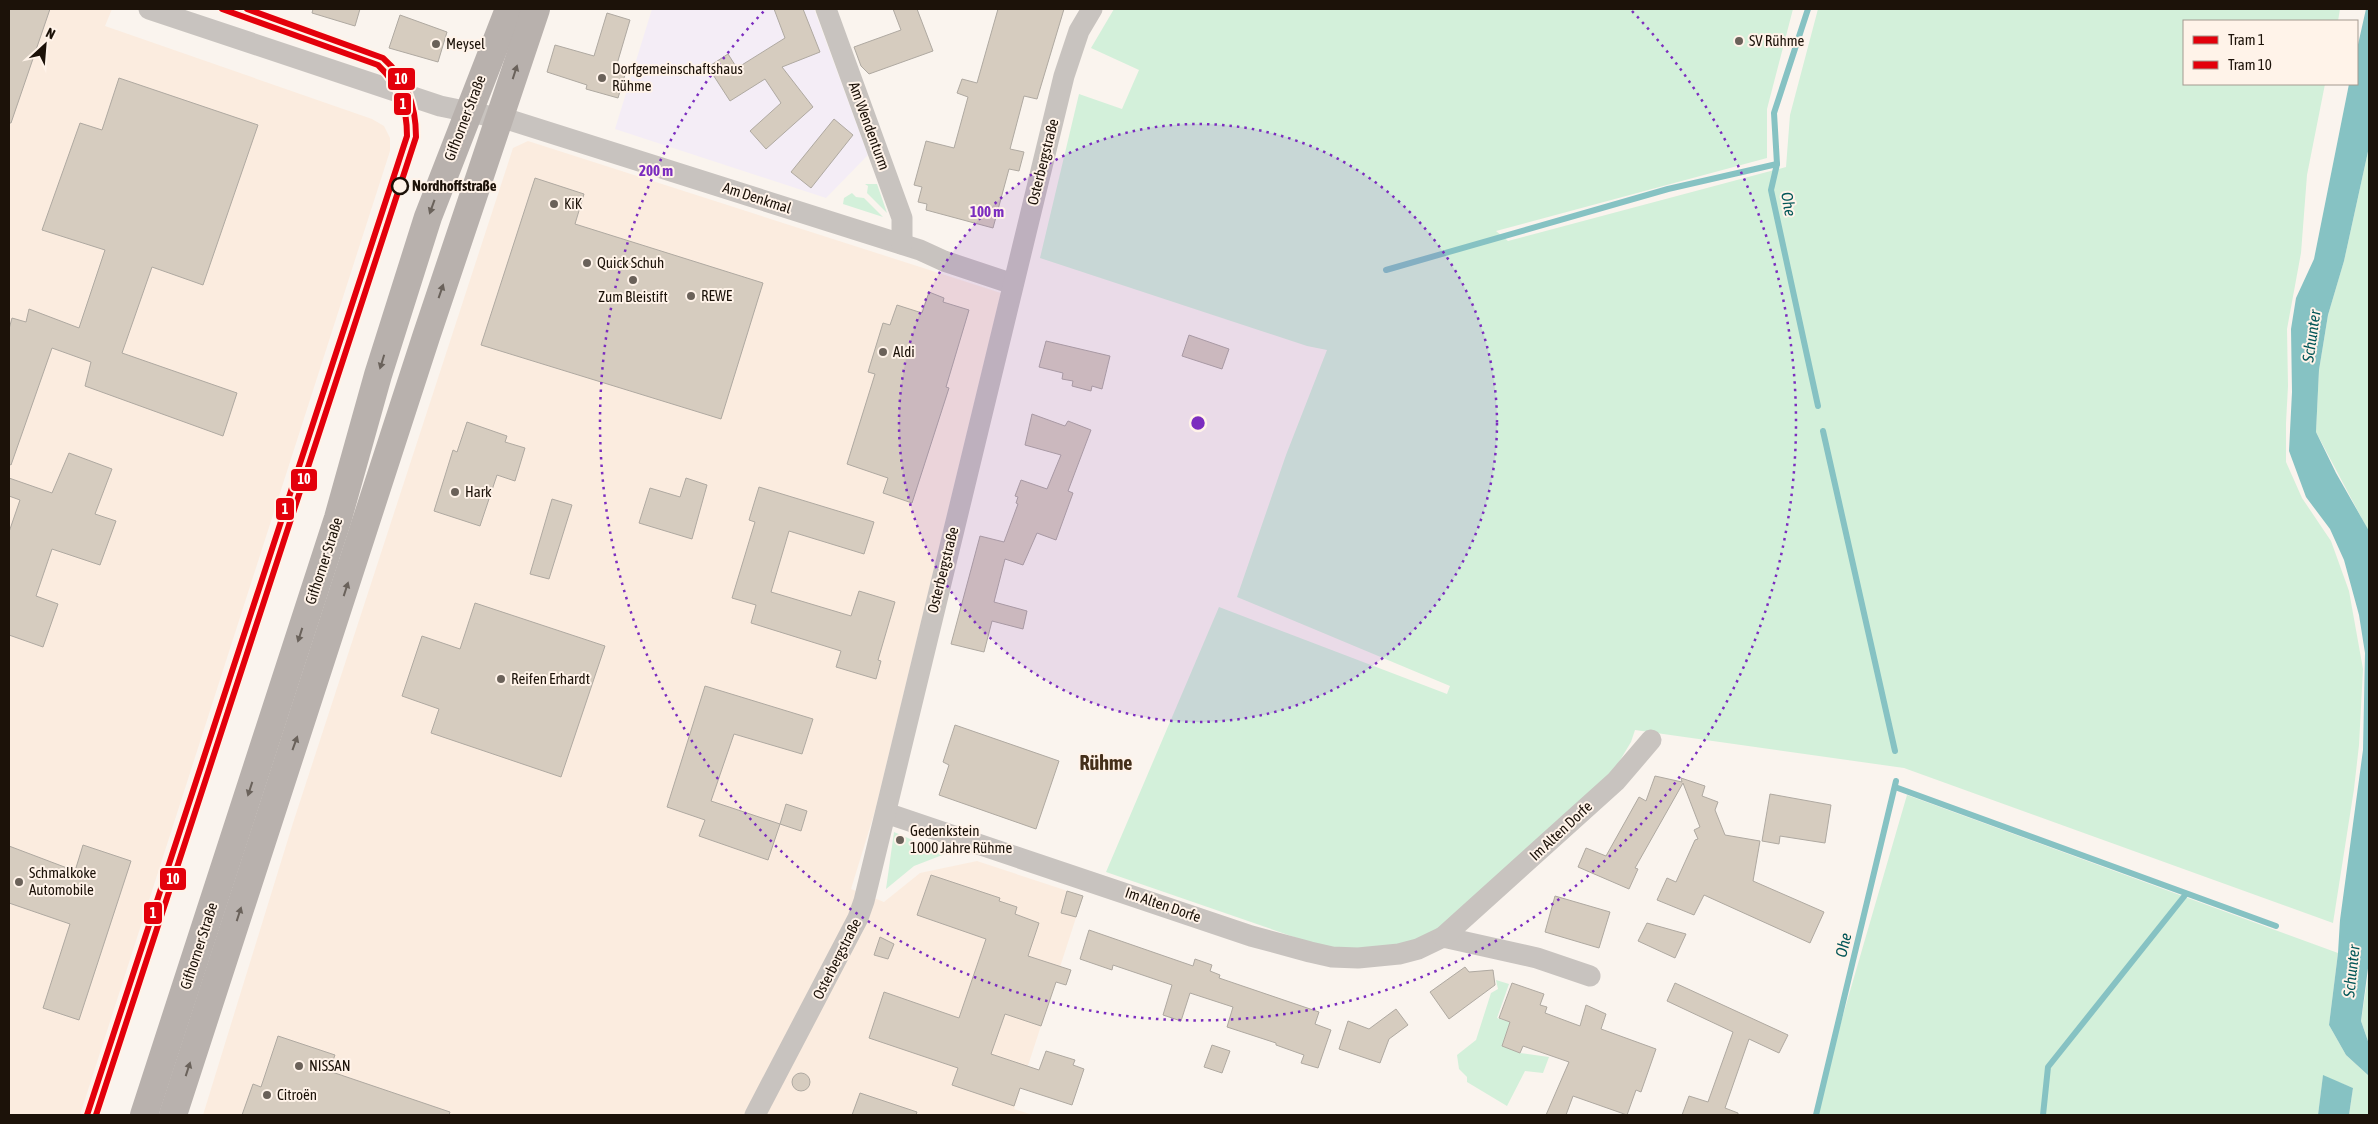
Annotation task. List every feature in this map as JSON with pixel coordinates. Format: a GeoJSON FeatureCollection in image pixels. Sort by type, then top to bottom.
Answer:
{"type":"FeatureCollection","features":[{"type":"Feature","properties":{"kind":"main road","name":"Gifhorner Straße"},"geometry":{"type":"LineString","coordinates":[[144,1115],[338,518],[388,343],[428,217],[467,112],[509,9]]}},
{"type":"Feature","properties":{"kind":"main road","name":"Gifhorner Straße"},"geometry":{"type":"LineString","coordinates":[[173,1115],[426,337],[536,9]]}},
{"type":"Feature","properties":{"kind":"street"},"geometry":{"type":"LineString","coordinates":[[149,9],[329,67],[440,106],[467,112]]}},
{"type":"Feature","properties":{"kind":"street","name":"Am Wendenturm"},"geometry":{"type":"LineString","coordinates":[[826,9],[902,218],[902,244]]}},
{"type":"Feature","properties":{"kind":"street","name":"Osterbergstraße"},"geometry":{"type":"LineString","coordinates":[[755,1115],[858,918],[886,814],[1064,76],[1078,32],[1092,9]]}},
{"type":"Feature","properties":{"kind":"street","name":"Am Denkmal"},"geometry":{"type":"LineString","coordinates":[[467,112],[500,118],[654,165],[902,244],[1013,284]]}},
{"type":"Feature","properties":{"kind":"street","name":"Im Alten Dorfe"},"geometry":{"type":"LineString","coordinates":[[886,814],[1251,936],[1332,957],[1382,956],[1418,949],[1443,937],[1616,781],[1651,740]]}},
{"type":"Feature","properties":{"kind":"street"},"geometry":{"type":"LineString","coordinates":[[1443,937],[1538,958],[1590,976]]}},
{"type":"Feature","properties":{"kind":"shaded area"},"geometry":{"type":"Polygon","coordinates":[[[9,9],[112,9],[105,26],[372,119],[384,126],[390,138],[390,151],[80,1115],[9,1115],[9,9]]]}},
{"type":"Feature","properties":{"kind":"shaded area"},"geometry":{"type":"Polygon","coordinates":[[[652,9],[814,9],[868,155],[826,198],[615,129],[652,9]]]}},
{"type":"Feature","properties":{"kind":"shaded area"},"geometry":{"type":"Polygon","coordinates":[[[528,141],[1001,293],[875,811],[851,889],[884,902],[920,873],[977,861],[1083,896],[1014,1109],[1033,1115],[203,1115],[293,823],[513,148],[528,141]]]}},
{"type":"Feature","properties":{"kind":"green space"},"geometry":{"type":"Polygon","coordinates":[[[1114,9],[1793,9],[1767,109],[1767,158],[1496,231],[1508,241],[1786,167],[1790,115],[1818,9],[2340,9],[2338,20],[2183,20],[2183,85],[2325,85],[2307,175],[2301,253],[2287,329],[2286,462],[2302,498],[2331,541],[2349,591],[2363,669],[2359,745],[2354,789],[2333,923],[1904,768],[1635,730],[1631,742],[1610,777],[1435,932],[1409,943],[1368,951],[1323,947],[1106,872],[1219,607],[1447,694],[1450,686],[1237,597],[1286,455],[1327,350],[1307,346],[1040,258],[1079,94],[1122,109],[1139,70],[1091,48],[1114,9]]]}},
{"type":"Feature","properties":{"kind":"green space"},"geometry":{"type":"Polygon","coordinates":[[[2369,147],[2369,532],[2316,432],[2319,370],[2328,315],[2344,261],[2369,147]]]}},
{"type":"Feature","properties":{"kind":"green space"},"geometry":{"type":"Polygon","coordinates":[[[865,184],[877,184],[887,213],[867,193],[868,186],[865,184]]]}},
{"type":"Feature","properties":{"kind":"green space"},"geometry":{"type":"Polygon","coordinates":[[[852,193],[856,197],[864,198],[883,217],[843,204],[844,198],[852,193]]]}},
{"type":"Feature","properties":{"kind":"green space"},"geometry":{"type":"Polygon","coordinates":[[[1907,795],[2338,953],[2329,1025],[2346,1055],[2369,1076],[2369,1115],[2349,1115],[2353,1088],[2323,1076],[2318,1115],[1814,1115],[1907,795]]]}},
{"type":"Feature","properties":{"kind":"green space"},"geometry":{"type":"Polygon","coordinates":[[[894,832],[945,854],[914,866],[886,889],[894,832]]]}},
{"type":"Feature","properties":{"kind":"green space"},"geometry":{"type":"Polygon","coordinates":[[[2369,969],[2369,1044],[2361,1021],[2369,969]]]}},
{"type":"Feature","properties":{"kind":"green space"},"geometry":{"type":"Polygon","coordinates":[[[1496,980],[1509,984],[1497,1018],[1510,1022],[1502,1046],[1520,1053],[1549,1057],[1543,1073],[1525,1071],[1507,1106],[1467,1082],[1467,1077],[1459,1069],[1457,1055],[1476,1040],[1491,993],[1498,989],[1496,980]]]}},
{"type":"Feature","properties":{"kind":"water","name":"Schunter"},"geometry":{"type":"Polygon","coordinates":[[[2366,9],[2369,9],[2369,147],[2344,261],[2328,315],[2319,370],[2316,432],[2336,473],[2369,531],[2369,961],[2361,1021],[2369,1044],[2369,1076],[2346,1055],[2329,1025],[2340,920],[2363,750],[2365,653],[2359,615],[2344,560],[2330,529],[2306,497],[2289,451],[2292,392],[2291,329],[2296,298],[2314,259],[2349,85],[2358,85],[2358,45],[2366,9]]]}},
{"type":"Feature","properties":{"kind":"water"},"geometry":{"type":"Polygon","coordinates":[[[2323,1075],[2353,1088],[2349,1115],[2318,1115],[2323,1075]]]}},
{"type":"Feature","properties":{"kind":"building"},"geometry":{"type":"Polygon","coordinates":[[[9,9],[50,9],[11,123],[9,123],[9,9]]]}},
{"type":"Feature","properties":{"kind":"building"},"geometry":{"type":"Polygon","coordinates":[[[313,9],[360,9],[355,26],[312,13],[313,9]]]}},
{"type":"Feature","properties":{"kind":"building"},"geometry":{"type":"Polygon","coordinates":[[[774,9],[803,9],[820,52],[782,67],[813,107],[766,149],[750,131],[781,103],[765,79],[730,101],[708,67],[728,54],[737,68],[785,38],[774,9]]]}},
{"type":"Feature","properties":{"kind":"building"},"geometry":{"type":"Polygon","coordinates":[[[893,9],[917,9],[933,51],[869,74],[861,66],[854,47],[901,30],[893,9]]]}},
{"type":"Feature","properties":{"kind":"building"},"geometry":{"type":"Polygon","coordinates":[[[998,9],[1064,9],[1037,99],[1024,96],[1010,149],[1024,152],[1019,171],[1009,169],[993,228],[926,210],[927,204],[918,202],[922,187],[914,185],[926,141],[954,148],[968,97],[957,93],[962,79],[977,83],[998,9]]]}},
{"type":"Feature","properties":{"kind":"building"},"geometry":{"type":"Polygon","coordinates":[[[607,13],[630,20],[617,64],[627,68],[618,98],[586,89],[587,85],[547,72],[555,45],[594,56],[607,13]]]}},
{"type":"Feature","properties":{"kind":"building"},"geometry":{"type":"Polygon","coordinates":[[[400,15],[447,32],[438,62],[389,48],[400,15]]]}},
{"type":"Feature","properties":{"kind":"building"},"geometry":{"type":"Polygon","coordinates":[[[119,78],[258,125],[203,285],[152,267],[122,353],[237,393],[223,436],[85,386],[91,362],[52,348],[11,465],[9,464],[9,329],[12,318],[26,322],[29,309],[79,328],[105,250],[42,230],[80,123],[102,130],[119,78]]]}},
{"type":"Feature","properties":{"kind":"building"},"geometry":{"type":"Polygon","coordinates":[[[834,119],[853,135],[811,188],[791,172],[834,119]]]}},
{"type":"Feature","properties":{"kind":"building"},"geometry":{"type":"Polygon","coordinates":[[[535,178],[584,194],[575,224],[763,283],[721,419],[481,345],[535,178]]]}},
{"type":"Feature","properties":{"kind":"building"},"geometry":{"type":"Polygon","coordinates":[[[929,292],[944,298],[943,302],[969,310],[946,387],[949,388],[912,503],[883,493],[888,478],[847,464],[875,374],[868,372],[883,323],[890,325],[897,305],[922,313],[929,292]]]}},
{"type":"Feature","properties":{"kind":"building"},"geometry":{"type":"Polygon","coordinates":[[[1189,335],[1229,349],[1222,369],[1182,356],[1189,335]]]}},
{"type":"Feature","properties":{"kind":"building"},"geometry":{"type":"Polygon","coordinates":[[[1046,341],[1110,356],[1102,389],[1092,386],[1091,391],[1072,386],[1073,381],[1062,379],[1063,373],[1039,367],[1046,341]]]}},
{"type":"Feature","properties":{"kind":"building"},"geometry":{"type":"Polygon","coordinates":[[[1032,414],[1065,426],[1068,421],[1091,430],[1068,491],[1073,493],[1056,540],[1037,533],[1023,565],[1005,559],[994,602],[1027,611],[1023,629],[992,621],[984,652],[951,644],[980,536],[1004,542],[1018,504],[1016,503],[1018,497],[1015,496],[1021,480],[1047,489],[1061,455],[1025,445],[1032,414]]]}},
{"type":"Feature","properties":{"kind":"building"},"geometry":{"type":"Polygon","coordinates":[[[467,422],[507,436],[505,442],[525,448],[515,481],[497,475],[480,526],[434,511],[453,450],[457,452],[467,422]]]}},
{"type":"Feature","properties":{"kind":"building"},"geometry":{"type":"Polygon","coordinates":[[[69,453],[112,469],[95,514],[116,521],[100,565],[52,549],[36,596],[58,604],[43,647],[9,635],[9,532],[20,500],[9,496],[9,478],[52,493],[69,453]]]}},
{"type":"Feature","properties":{"kind":"building"},"geometry":{"type":"Polygon","coordinates":[[[686,478],[707,485],[692,539],[639,523],[650,488],[680,497],[686,478]]]}},
{"type":"Feature","properties":{"kind":"building"},"geometry":{"type":"Polygon","coordinates":[[[759,487],[874,522],[864,554],[789,531],[771,592],[851,616],[859,591],[895,602],[878,660],[881,661],[876,679],[836,667],[841,651],[751,623],[756,605],[732,598],[755,522],[749,520],[759,487]]]}},
{"type":"Feature","properties":{"kind":"building"},"geometry":{"type":"Polygon","coordinates":[[[552,499],[572,505],[549,579],[530,574],[552,499]]]}},
{"type":"Feature","properties":{"kind":"building","name":"Reifen Erhardt"},"geometry":{"type":"Polygon","coordinates":[[[475,603],[605,646],[561,777],[431,733],[439,709],[402,696],[422,636],[460,649],[475,603]]]}},
{"type":"Feature","properties":{"kind":"building"},"geometry":{"type":"Polygon","coordinates":[[[705,686],[813,719],[802,754],[734,734],[711,801],[780,824],[768,860],[699,836],[705,820],[667,807],[705,686]]]}},
{"type":"Feature","properties":{"kind":"building"},"geometry":{"type":"Polygon","coordinates":[[[955,725],[1059,761],[1036,829],[939,795],[949,765],[943,762],[955,725]]]}},
{"type":"Feature","properties":{"kind":"building"},"geometry":{"type":"Polygon","coordinates":[[[1655,776],[1682,782],[1681,778],[1705,786],[1702,796],[1718,802],[1715,810],[1725,835],[1760,841],[1753,881],[1824,912],[1810,943],[1704,895],[1694,915],[1657,900],[1667,878],[1676,882],[1695,840],[1698,839],[1694,830],[1700,827],[1683,783],[1635,868],[1638,869],[1629,889],[1578,867],[1586,848],[1606,856],[1639,797],[1646,801],[1655,776]]]}},
{"type":"Feature","properties":{"kind":"building"},"geometry":{"type":"Polygon","coordinates":[[[1770,794],[1831,805],[1825,843],[1780,836],[1779,844],[1762,841],[1770,794]]]}},
{"type":"Feature","properties":{"kind":"building"},"geometry":{"type":"Polygon","coordinates":[[[786,804],[807,811],[801,831],[780,824],[786,804]]]}},
{"type":"Feature","properties":{"kind":"building"},"geometry":{"type":"Polygon","coordinates":[[[83,845],[131,861],[79,1020],[43,1008],[70,924],[9,903],[9,846],[75,871],[83,845]]]}},
{"type":"Feature","properties":{"kind":"building"},"geometry":{"type":"Polygon","coordinates":[[[931,875],[1000,898],[999,901],[1017,907],[1015,914],[1039,923],[1028,956],[1071,970],[1066,985],[1056,982],[1041,1026],[1005,1014],[991,1054],[1039,1070],[1046,1051],[1075,1060],[1073,1065],[1084,1069],[1072,1105],[1020,1088],[1014,1106],[952,1085],[958,1068],[869,1038],[884,992],[959,1018],[986,939],[917,915],[931,875]]]}},
{"type":"Feature","properties":{"kind":"building"},"geometry":{"type":"Polygon","coordinates":[[[1067,891],[1083,896],[1076,917],[1061,913],[1067,891]]]}},
{"type":"Feature","properties":{"kind":"building"},"geometry":{"type":"Polygon","coordinates":[[[1555,896],[1610,912],[1599,948],[1545,932],[1555,896]]]}},
{"type":"Feature","properties":{"kind":"building"},"geometry":{"type":"Polygon","coordinates":[[[1647,923],[1686,934],[1675,958],[1638,941],[1647,923]]]}},
{"type":"Feature","properties":{"kind":"building"},"geometry":{"type":"Polygon","coordinates":[[[1089,930],[1193,966],[1195,959],[1212,965],[1210,971],[1220,975],[1219,978],[1319,1012],[1315,1024],[1331,1030],[1318,1068],[1301,1063],[1304,1055],[1276,1045],[1276,1043],[1227,1027],[1233,1007],[1190,993],[1181,1021],[1163,1015],[1172,985],[1113,965],[1112,970],[1080,959],[1089,930]]]}},
{"type":"Feature","properties":{"kind":"building"},"geometry":{"type":"Polygon","coordinates":[[[880,937],[894,944],[888,959],[874,955],[880,937]]]}},
{"type":"Feature","properties":{"kind":"building"},"geometry":{"type":"Polygon","coordinates":[[[1465,967],[1469,972],[1493,970],[1495,985],[1449,1019],[1430,992],[1465,967]]]}},
{"type":"Feature","properties":{"kind":"building"},"geometry":{"type":"Polygon","coordinates":[[[1512,983],[1544,994],[1540,1005],[1547,1007],[1545,1013],[1580,1026],[1586,1005],[1606,1014],[1601,1029],[1656,1049],[1641,1092],[1636,1090],[1627,1115],[1573,1096],[1566,1115],[1546,1115],[1569,1062],[1523,1046],[1520,1053],[1502,1046],[1510,1022],[1499,1018],[1512,983]]]}},
{"type":"Feature","properties":{"kind":"building"},"geometry":{"type":"Polygon","coordinates":[[[1675,983],[1788,1035],[1779,1053],[1749,1039],[1725,1108],[1738,1113],[1738,1115],[1682,1115],[1689,1096],[1708,1102],[1733,1032],[1667,1001],[1675,983]]]}},
{"type":"Feature","properties":{"kind":"building"},"geometry":{"type":"Polygon","coordinates":[[[1396,1009],[1408,1025],[1389,1039],[1380,1063],[1339,1049],[1348,1021],[1369,1029],[1396,1009]]]}},
{"type":"Feature","properties":{"kind":"building","name":"NISSAN"},"geometry":{"type":"Polygon","coordinates":[[[278,1036],[335,1055],[329,1071],[450,1112],[449,1115],[242,1115],[253,1084],[261,1087],[278,1036]]]}},
{"type":"Feature","properties":{"kind":"building"},"geometry":{"type":"Polygon","coordinates":[[[1212,1045],[1230,1051],[1222,1073],[1204,1067],[1212,1045]]]}},
{"type":"Feature","properties":{"kind":"building"},"geometry":{"type":"Polygon","coordinates":[[[801,1073],[807,1076],[810,1082],[807,1088],[801,1091],[795,1088],[792,1082],[795,1076],[801,1073]]]}},
{"type":"Feature","properties":{"kind":"building"},"geometry":{"type":"Polygon","coordinates":[[[860,1093],[917,1112],[916,1115],[852,1115],[860,1093]]]}},
{"type":"Feature","properties":{"kind":"waterway","name":"Ohe"},"geometry":{"type":"LineString","coordinates":[[1808,9],[1774,113],[1777,164],[1771,190],[1818,406]]}},
{"type":"Feature","properties":{"kind":"waterway"},"geometry":{"type":"LineString","coordinates":[[1386,270],[1668,189],[1777,164]]}},
{"type":"Feature","properties":{"kind":"waterway","name":"Ohe"},"geometry":{"type":"LineString","coordinates":[[1823,431],[1895,751]]}},
{"type":"Feature","properties":{"kind":"waterway","name":"Ohe"},"geometry":{"type":"LineString","coordinates":[[1816,1115],[1896,781]]}},
{"type":"Feature","properties":{"kind":"waterway"},"geometry":{"type":"LineString","coordinates":[[1895,787],[2276,926]]}},
{"type":"Feature","properties":{"kind":"waterway"},"geometry":{"type":"LineString","coordinates":[[2043,1115],[2048,1067],[2186,894]]}},
{"type":"Feature","properties":{"kind":"tram line","name":"1"},"geometry":{"type":"LineString","coordinates":[[87,1115],[407,136],[407,125],[400,97],[391,80],[378,65],[222,9]]}},
{"type":"Feature","properties":{"kind":"tram line","name":"10"},"geometry":{"type":"LineString","coordinates":[[96,1115],[416,137],[416,125],[408,93],[398,75],[383,58],[247,9]]}},
{"type":"Feature","properties":{"kind":"place","name":"SV Rühme"},"geometry":{"type":"Point","coordinates":[1739,41]}},
{"type":"Feature","properties":{"kind":"place","name":"Meysel"},"geometry":{"type":"Point","coordinates":[436,44]}},
{"type":"Feature","properties":{"kind":"place","name":"Dorfgemeinschaftshaus Rühme"},"geometry":{"type":"Point","coordinates":[602,78]}},
{"type":"Feature","properties":{"kind":"place","name":"Nordhoffstraße"},"geometry":{"type":"Point","coordinates":[400,186]}},
{"type":"Feature","properties":{"kind":"place","name":"KiK"},"geometry":{"type":"Point","coordinates":[554,204]}},
{"type":"Feature","properties":{"kind":"place","name":"Quick Schuh"},"geometry":{"type":"Point","coordinates":[587,263]}},
{"type":"Feature","properties":{"kind":"place","name":"Zum Bleistift"},"geometry":{"type":"Point","coordinates":[633,280]}},
{"type":"Feature","properties":{"kind":"place","name":"REWE"},"geometry":{"type":"Point","coordinates":[691,296]}},
{"type":"Feature","properties":{"kind":"place","name":"Aldi"},"geometry":{"type":"Point","coordinates":[883,352]}},
{"type":"Feature","properties":{"kind":"place","name":"Hark"},"geometry":{"type":"Point","coordinates":[455,492]}},
{"type":"Feature","properties":{"kind":"place","name":"Reifen Erhardt"},"geometry":{"type":"Point","coordinates":[501,679]}},
{"type":"Feature","properties":{"kind":"place","name":"Gedenkstein 1000 Jahre Rühme"},"geometry":{"type":"Point","coordinates":[900,840]}},
{"type":"Feature","properties":{"kind":"place","name":"Schmalkoke Automobile"},"geometry":{"type":"Point","coordinates":[19,882]}},
{"type":"Feature","properties":{"kind":"place","name":"NISSAN"},"geometry":{"type":"Point","coordinates":[299,1066]}},
{"type":"Feature","properties":{"kind":"place","name":"Citroën"},"geometry":{"type":"Point","coordinates":[267,1095]}},
{"type":"Feature","properties":{"kind":"district","name":"Rühme"},"geometry":{"type":"Point","coordinates":[1106,763]}}]}
